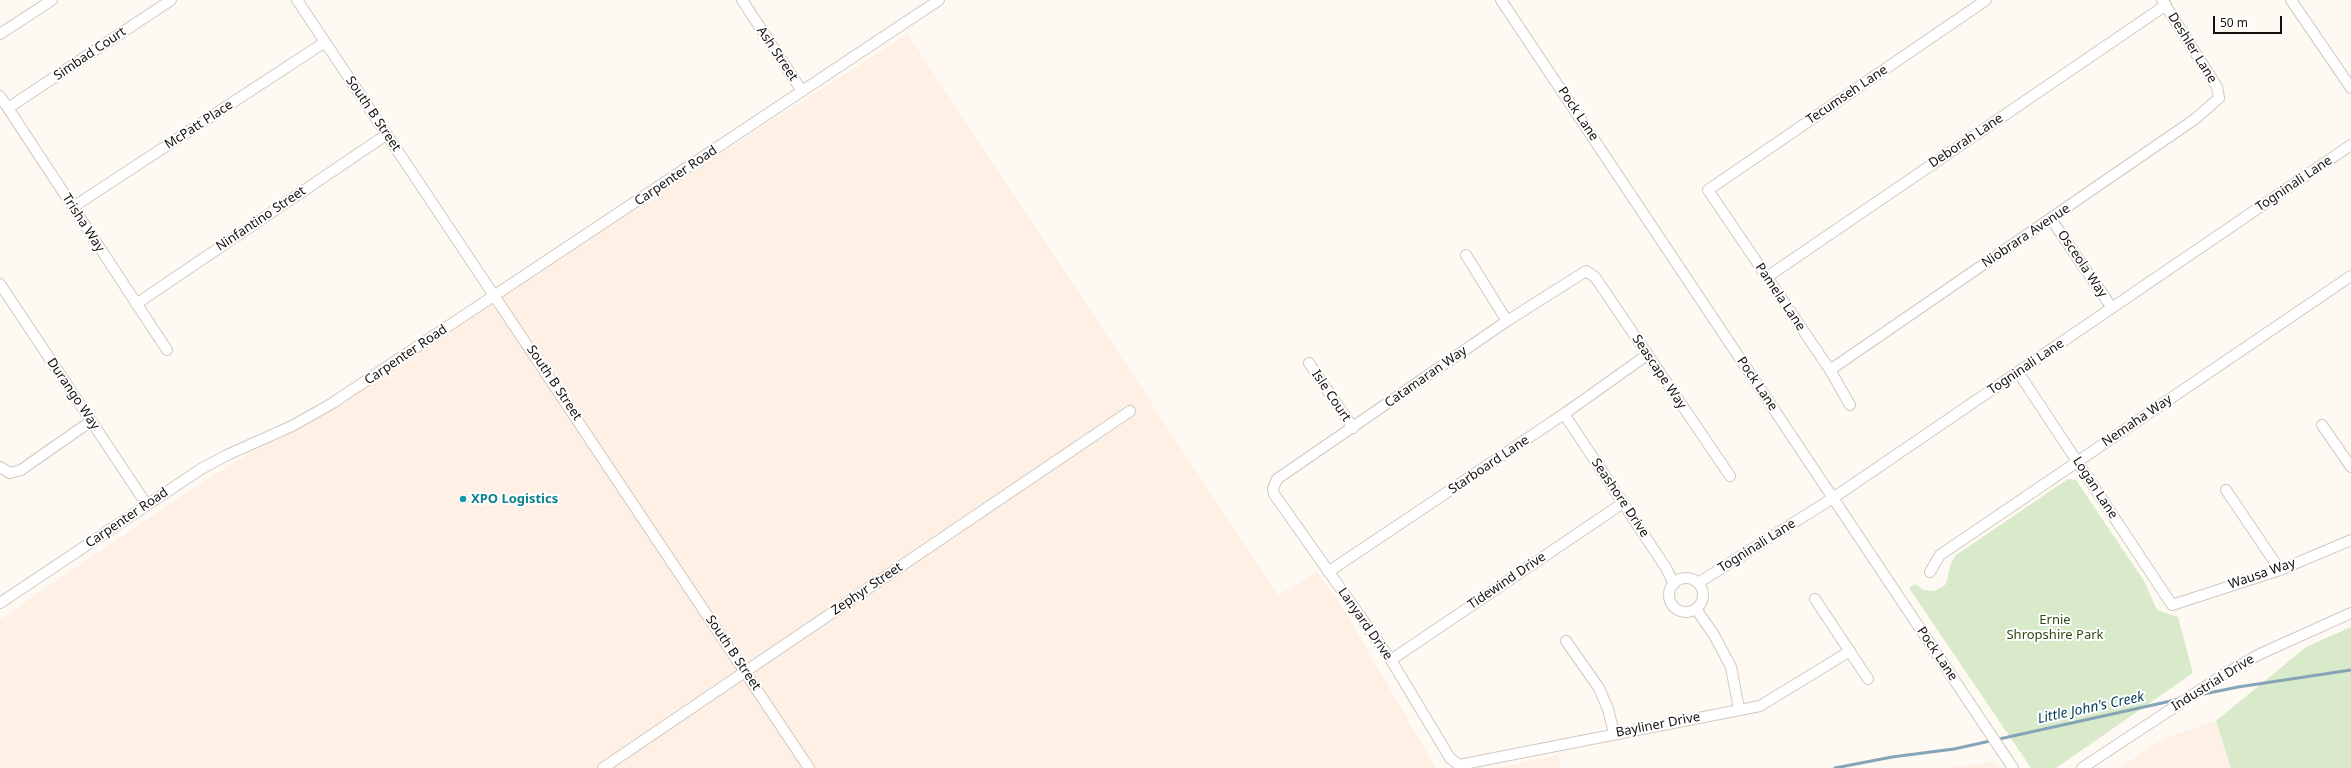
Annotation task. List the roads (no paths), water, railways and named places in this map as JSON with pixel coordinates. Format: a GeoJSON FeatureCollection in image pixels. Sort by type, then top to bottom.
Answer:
{"type":"FeatureCollection","features":[{"type":"Feature","properties":{"kind":"street"},"geometry":{"type":"LineString","coordinates":[[0,34],[52,0]]}},
{"type":"Feature","properties":{"kind":"street","name":"Simbad Court"},"geometry":{"type":"LineString","coordinates":[[8,108],[171,0]]}},
{"type":"Feature","properties":{"kind":"street","name":"South B Street"},"geometry":{"type":"LineString","coordinates":[[297,0],[386,135],[495,295],[808,768]]}},
{"type":"Feature","properties":{"kind":"street","name":"Ash Street"},"geometry":{"type":"LineString","coordinates":[[742,0],[802,91],[939,0]]}},
{"type":"Feature","properties":{"kind":"street","name":"Pock Lane"},"geometry":{"type":"LineString","coordinates":[[1501,0],[2013,768]]}},
{"type":"Feature","properties":{"kind":"street","name":"Tecumseh Lane"},"geometry":{"type":"LineString","coordinates":[[1708,190],[1986,0]]}},
{"type":"Feature","properties":{"kind":"street"},"geometry":{"type":"LineString","coordinates":[[2291,0],[2351,88]]}},
{"type":"Feature","properties":{"kind":"street","name":"Deshler Lane"},"geometry":{"type":"LineString","coordinates":[[2164,3],[2217,87],[2220,98]]}},
{"type":"Feature","properties":{"kind":"street","name":"Deborah Lane"},"geometry":{"type":"LineString","coordinates":[[1767,277],[2164,3]]}},
{"type":"Feature","properties":{"kind":"street","name":"McPatt Place"},"geometry":{"type":"LineString","coordinates":[[73,208],[325,42]]}},
{"type":"Feature","properties":{"kind":"street","name":"Carpenter Road"},"geometry":{"type":"LineString","coordinates":[[0,603],[147,505],[220,459],[316,414],[802,91]]}},
{"type":"Feature","properties":{"kind":"street","name":"Trisha Way"},"geometry":{"type":"LineString","coordinates":[[0,96],[167,350]]}},
{"type":"Feature","properties":{"kind":"street","name":"Niobrara Avenue"},"geometry":{"type":"LineString","coordinates":[[1830,370],[2195,119],[2220,98]]}},
{"type":"Feature","properties":{"kind":"street","name":"Ninfantino Street"},"geometry":{"type":"LineString","coordinates":[[136,304],[386,135]]}},
{"type":"Feature","properties":{"kind":"street","name":"Togninali Lane"},"geometry":{"type":"LineString","coordinates":[[1698,583],[1833,498],[2351,145]]}},
{"type":"Feature","properties":{"kind":"street","name":"Pamela Lane"},"geometry":{"type":"LineString","coordinates":[[1708,190],[1830,370],[1850,405]]}},
{"type":"Feature","properties":{"kind":"street","name":"Osceola Way"},"geometry":{"type":"LineString","coordinates":[[2051,219],[2112,308]]}},
{"type":"Feature","properties":{"kind":"street"},"geometry":{"type":"LineString","coordinates":[[1466,255],[1507,321]]}},
{"type":"Feature","properties":{"kind":"street","name":"Catamaran Way"},"geometry":{"type":"LineString","coordinates":[[1273,489],[1277,479],[1507,321],[1586,271]]}},
{"type":"Feature","properties":{"kind":"street","name":"Seascape Way"},"geometry":{"type":"LineString","coordinates":[[1586,271],[1595,277],[1730,476]]}},
{"type":"Feature","properties":{"kind":"street","name":"Nemaha Way"},"geometry":{"type":"LineString","coordinates":[[1930,572],[1940,555],[2351,276]]}},
{"type":"Feature","properties":{"kind":"street","name":"Durango Way"},"geometry":{"type":"LineString","coordinates":[[0,284],[147,505]]}},
{"type":"Feature","properties":{"kind":"street","name":"Starboard Lane"},"geometry":{"type":"LineString","coordinates":[[1328,572],[1564,414],[1647,355]]}},
{"type":"Feature","properties":{"kind":"street","name":"Isle Court"},"geometry":{"type":"LineString","coordinates":[[1309,363],[1353,428]]}},
{"type":"Feature","properties":{"kind":"street","name":"Logan Lane"},"geometry":{"type":"LineString","coordinates":[[2018,372],[2172,605]]}},
{"type":"Feature","properties":{"kind":"street","name":"Zephyr Street"},"geometry":{"type":"LineString","coordinates":[[603,768],[1130,411]]}},
{"type":"Feature","properties":{"kind":"street","name":"Seashore Drive"},"geometry":{"type":"LineString","coordinates":[[1564,414],[1666,568],[1674,584]]}},
{"type":"Feature","properties":{"kind":"street"},"geometry":{"type":"LineString","coordinates":[[0,467],[10,473],[21,470],[91,421]]}},
{"type":"Feature","properties":{"kind":"street"},"geometry":{"type":"LineString","coordinates":[[2322,425],[2351,468]]}},
{"type":"Feature","properties":{"kind":"street","name":"Lanyard Drive"},"geometry":{"type":"LineString","coordinates":[[1273,489],[1274,494],[1391,660],[1454,762]]}},
{"type":"Feature","properties":{"kind":"street"},"geometry":{"type":"LineString","coordinates":[[2226,490],[2280,570]]}},
{"type":"Feature","properties":{"kind":"street","name":"Tidewind Drive"},"geometry":{"type":"LineString","coordinates":[[1391,660],[1623,503]]}},
{"type":"Feature","properties":{"kind":"street","name":"Wausa Way"},"geometry":{"type":"LineString","coordinates":[[2172,605],[2280,570],[2351,540]]}},
{"type":"Feature","properties":{"kind":"street"},"geometry":{"type":"LineString","coordinates":[[1690,578],[1698,583],[1702,588],[1703,600],[1696,609],[1691,612],[1682,612],[1675,608],[1670,602],[1669,592],[1674,584],[1679,580],[1690,578]]}},
{"type":"Feature","properties":{"kind":"street"},"geometry":{"type":"LineString","coordinates":[[1815,599],[1868,679]]}},
{"type":"Feature","properties":{"kind":"street"},"geometry":{"type":"LineString","coordinates":[[1696,609],[1714,635],[1731,667],[1739,709]]}},
{"type":"Feature","properties":{"kind":"street","name":"Industrial Drive"},"geometry":{"type":"LineString","coordinates":[[2082,768],[2223,675],[2260,654],[2351,613]]}},
{"type":"Feature","properties":{"kind":"street"},"geometry":{"type":"LineString","coordinates":[[1566,641],[1599,688],[1608,709],[1614,733]]}},
{"type":"Feature","properties":{"kind":"street","name":"Bayliner Drive"},"geometry":{"type":"LineString","coordinates":[[1454,762],[1459,765],[1465,764],[1614,733],[1760,706],[1850,651]]}},
{"type":"Feature","properties":{"kind":"waterway","name":"Little John's Creek"},"geometry":{"type":"LineString","coordinates":[[2199,695],[2238,687],[2351,670]]}},
{"type":"Feature","properties":{"kind":"waterway","name":"Little John's Creek"},"geometry":{"type":"LineString","coordinates":[[1835,768],[1892,757],[1954,749],[2180,699]]}},
{"type":"Feature","properties":{"kind":"place","name":"XPO Logistics"},"geometry":{"type":"Point","coordinates":[463,499]}},
{"type":"Feature","properties":{"kind":"park label","name":"Ernie Shropshire Park"},"geometry":{"type":"Point","coordinates":[2055,628]}}]}
